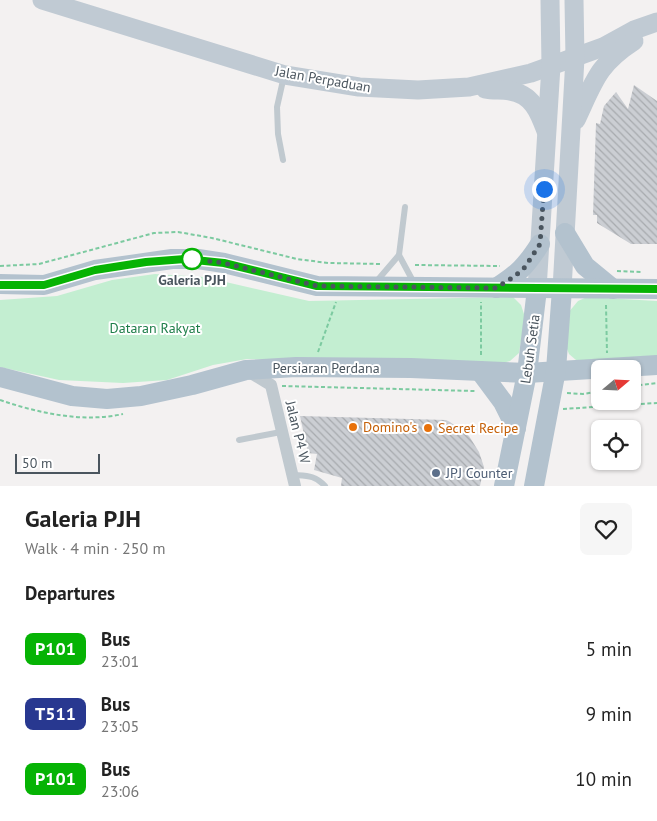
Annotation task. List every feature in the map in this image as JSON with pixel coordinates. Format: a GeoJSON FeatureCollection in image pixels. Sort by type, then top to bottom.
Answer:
{"type":"FeatureCollection","features":[{"type":"Feature","properties":{"kind":"main road"},"geometry":{"type":"LineString","coordinates":[[565,233],[585,266],[609,283]]}},
{"type":"Feature","properties":{"kind":"main road"},"geometry":{"type":"LineString","coordinates":[[489,288],[515,276],[525,267],[540,244]]}},
{"type":"Feature","properties":{"kind":"main road"},"geometry":{"type":"LineString","coordinates":[[0,284],[44,285],[95,270],[180,259],[198,259],[224,263],[317,286],[562,289],[609,283],[652,281]]}},
{"type":"Feature","properties":{"kind":"main road","name":"Lebuh Setia"},"geometry":{"type":"LineString","coordinates":[[504,486],[527,373],[537,289]]}},
{"type":"Feature","properties":{"kind":"main road","name":"Lebuh Setia"},"geometry":{"type":"LineString","coordinates":[[534,486],[556,370],[562,289]]}},
{"type":"Feature","properties":{"kind":"main road","name":"Persiaran Perdana"},"geometry":{"type":"LineString","coordinates":[[641,366],[657,365]]}},
{"type":"Feature","properties":{"kind":"main road","name":"Persiaran Perdana"},"geometry":{"type":"LineString","coordinates":[[0,378],[72,396],[107,399],[141,396],[192,385],[246,370],[305,367],[527,373],[591,369]]}},
{"type":"Feature","properties":{"kind":"main road"},"geometry":{"type":"LineString","coordinates":[[480,371],[496,391],[516,428]]}},
{"type":"Feature","properties":{"kind":"street","name":"Jalan Perpaduan"},"geometry":{"type":"LineString","coordinates":[[42,0],[285,75],[359,87],[418,90],[469,87],[531,73],[603,47],[634,30],[657,23]]}},
{"type":"Feature","properties":{"kind":"street","name":"Lebuh Setia"},"geometry":{"type":"LineString","coordinates":[[537,289],[551,66],[550,0]]}},
{"type":"Feature","properties":{"kind":"street","name":"Lebuh Setia"},"geometry":{"type":"LineString","coordinates":[[562,289],[575,58],[574,0]]}},
{"type":"Feature","properties":{"kind":"street"},"geometry":{"type":"LineString","coordinates":[[571,130],[602,67],[619,51],[657,23]]}},
{"type":"Feature","properties":{"kind":"street"},"geometry":{"type":"LineString","coordinates":[[469,87],[511,91],[526,96],[534,103],[547,134]]}},
{"type":"Feature","properties":{"kind":"street"},"geometry":{"type":"LineString","coordinates":[[246,370],[271,385],[305,367]]}},
{"type":"Feature","properties":{"kind":"street","name":"Jalan P4 W"},"geometry":{"type":"LineString","coordinates":[[271,385],[294,480]]}},
{"type":"Feature","properties":{"kind":"lane"},"geometry":{"type":"LineString","coordinates":[[283,160],[278,134],[277,107],[285,75]]}},
{"type":"Feature","properties":{"kind":"lane"},"geometry":{"type":"LineString","coordinates":[[372,287],[399,255],[405,207]]}},
{"type":"Feature","properties":{"kind":"lane"},"geometry":{"type":"LineString","coordinates":[[399,255],[417,288]]}},
{"type":"Feature","properties":{"kind":"lane"},"geometry":{"type":"LineString","coordinates":[[239,440],[281,432]]}},
{"type":"Feature","properties":{"kind":"lane"},"geometry":{"type":"LineString","coordinates":[[294,480],[311,476],[318,479],[325,486]]}},
{"type":"Feature","properties":{"kind":"path"},"geometry":{"type":"LineString","coordinates":[[0,266],[39,264],[154,233],[178,232],[212,238],[296,259],[328,263],[392,264]]}},
{"type":"Feature","properties":{"kind":"path"},"geometry":{"type":"LineString","coordinates":[[404,264],[502,266]]}},
{"type":"Feature","properties":{"kind":"path"},"geometry":{"type":"LineString","coordinates":[[480,371],[489,288],[483,265]]}},
{"type":"Feature","properties":{"kind":"path"},"geometry":{"type":"LineString","coordinates":[[607,360],[609,283],[652,281]]}},
{"type":"Feature","properties":{"kind":"path"},"geometry":{"type":"LineString","coordinates":[[305,367],[325,330],[342,286]]}},
{"type":"Feature","properties":{"kind":"path"},"geometry":{"type":"LineString","coordinates":[[641,385],[657,383]]}},
{"type":"Feature","properties":{"kind":"path"},"geometry":{"type":"LineString","coordinates":[[271,385],[496,391]]}},
{"type":"Feature","properties":{"kind":"path"},"geometry":{"type":"LineString","coordinates":[[550,402],[591,393]]}},
{"type":"Feature","properties":{"kind":"path"},"geometry":{"type":"LineString","coordinates":[[0,400],[58,415],[92,417],[126,414]]}},
{"type":"Feature","properties":{"kind":"path"},"geometry":{"type":"LineString","coordinates":[[550,402],[657,404]]}},
{"type":"Feature","properties":{"kind":"green space","name":"Dataran Rakyat"},"geometry":{"type":"Polygon","coordinates":[[[155,274],[204,277],[309,301],[513,297],[521,305],[525,317],[519,353],[510,361],[499,364],[247,359],[213,365],[167,380],[123,383],[59,380],[0,367],[0,300],[57,296],[112,280],[155,274]]]}},
{"type":"Feature","properties":{"kind":"green space"},"geometry":{"type":"Polygon","coordinates":[[[587,297],[657,301],[657,360],[576,360],[569,354],[566,346],[568,313],[578,301],[587,297]]]}},
{"type":"Feature","properties":{"kind":"building"},"geometry":{"type":"Polygon","coordinates":[[[634,85],[657,101],[657,244],[631,244],[597,223],[597,215],[593,215],[596,123],[600,124],[604,106],[616,92],[628,109],[634,85]]]}},
{"type":"Feature","properties":{"kind":"building"},"geometry":{"type":"Polygon","coordinates":[[[300,416],[446,420],[469,436],[479,452],[484,467],[480,486],[341,486],[342,478],[314,470],[317,454],[308,453],[300,416]]]}},
{"type":"Feature","properties":{"kind":"bus line","name":"P101"},"geometry":{"type":"LineString","coordinates":[[0,285],[44,285],[95,270],[172,259],[198,259],[224,263],[317,286],[657,289]]}},
{"type":"Feature","properties":{"kind":"place","name":"Galeria PJH"},"geometry":{"type":"Point","coordinates":[192,259]}},
{"type":"Feature","properties":{"kind":"place","name":"Domino's"},"geometry":{"type":"Point","coordinates":[353,427]}},
{"type":"Feature","properties":{"kind":"place","name":"Secret Recipe"},"geometry":{"type":"Point","coordinates":[428,428]}},
{"type":"Feature","properties":{"kind":"place","name":"JPJ Counter"},"geometry":{"type":"Point","coordinates":[436,473]}},
{"type":"Feature","properties":{"kind":"route"},"geometry":{"type":"LineString","coordinates":[[192,259],[224,263],[317,286],[496,288],[525,267],[540,244],[544,189]]}}]}
